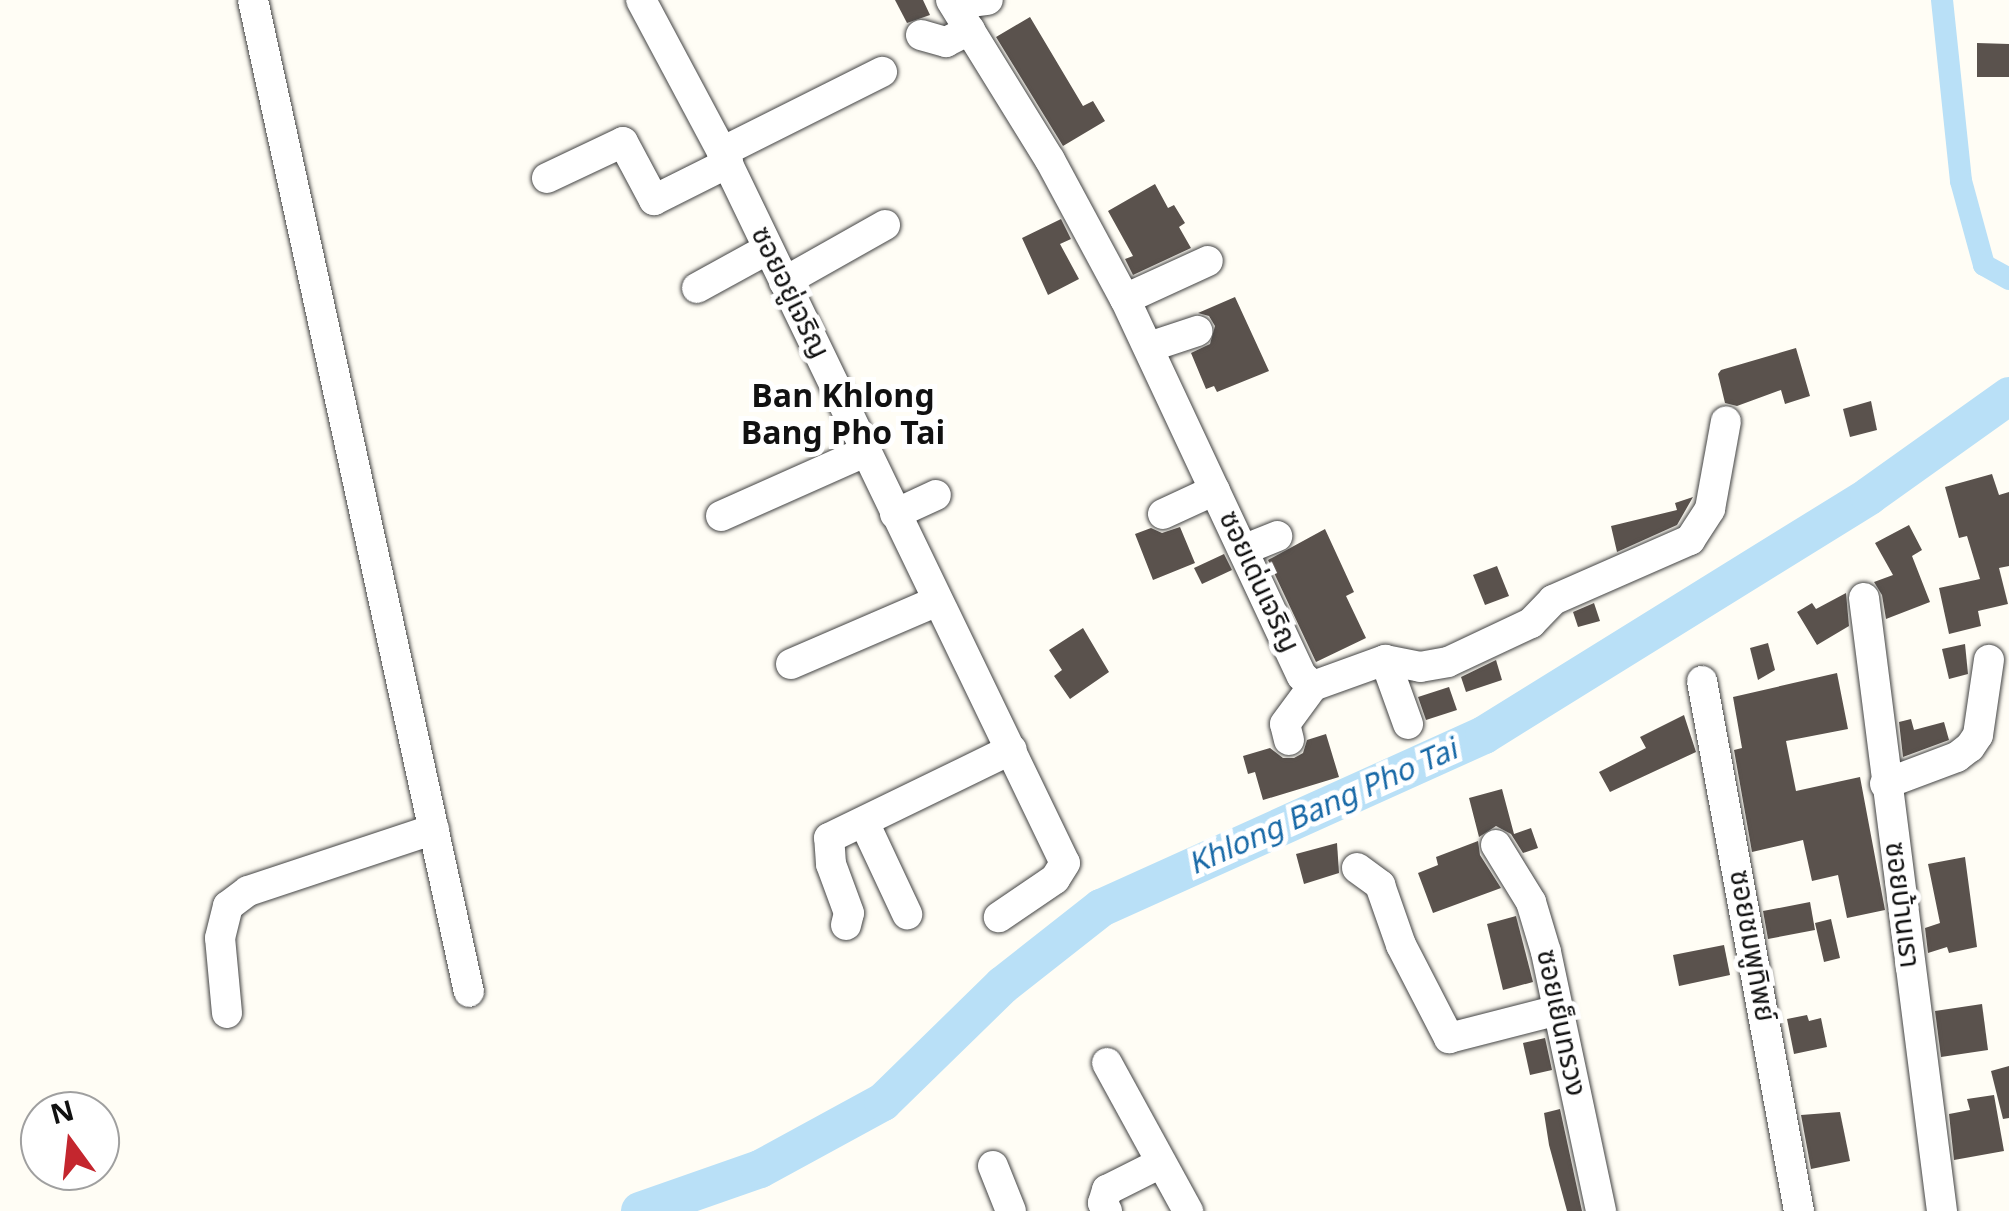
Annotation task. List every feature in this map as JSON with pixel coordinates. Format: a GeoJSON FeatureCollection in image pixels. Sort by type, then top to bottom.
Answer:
{"type":"FeatureCollection","features":[{"type":"Feature","properties":{"kind":"street"},"geometry":{"type":"LineString","coordinates":[[253,0],[469,992]]}},
{"type":"Feature","properties":{"kind":"street","name":"ซอยอยู่เจริญ"},"geometry":{"type":"LineString","coordinates":[[641,0],[725,158],[1065,863],[1055,878],[999,918]]}},
{"type":"Feature","properties":{"kind":"street"},"geometry":{"type":"LineString","coordinates":[[921,35],[946,42],[958,12],[988,0]]}},
{"type":"Feature","properties":{"kind":"street","name":"ซอยเด่นเจริญ"},"geometry":{"type":"LineString","coordinates":[[958,12],[1050,160],[1125,299],[1302,676],[1313,686]]}},
{"type":"Feature","properties":{"kind":"street"},"geometry":{"type":"LineString","coordinates":[[547,178],[623,142],[660,214],[725,158],[882,72]]}},
{"type":"Feature","properties":{"kind":"street"},"geometry":{"type":"LineString","coordinates":[[784,282],[885,225]]}},
{"type":"Feature","properties":{"kind":"street"},"geometry":{"type":"LineString","coordinates":[[697,288],[768,249]]}},
{"type":"Feature","properties":{"kind":"street"},"geometry":{"type":"LineString","coordinates":[[1125,299],[1208,261]]}},
{"type":"Feature","properties":{"kind":"street"},"geometry":{"type":"LineString","coordinates":[[1149,348],[1197,331]]}},
{"type":"Feature","properties":{"kind":"street"},"geometry":{"type":"LineString","coordinates":[[1289,740],[1285,724],[1313,686],[1385,660],[1420,666],[1448,662],[1531,623],[1553,600],[1690,540],[1710,508],[1726,421]]}},
{"type":"Feature","properties":{"kind":"street"},"geometry":{"type":"LineString","coordinates":[[721,516],[865,452]]}},
{"type":"Feature","properties":{"kind":"street"},"geometry":{"type":"LineString","coordinates":[[1163,514],[1216,490]]}},
{"type":"Feature","properties":{"kind":"street"},"geometry":{"type":"LineString","coordinates":[[895,514],[936,495]]}},
{"type":"Feature","properties":{"kind":"street"},"geometry":{"type":"LineString","coordinates":[[1243,550],[1276,536]]}},
{"type":"Feature","properties":{"kind":"street","name":"ซอยบ้านเรา"},"geometry":{"type":"LineString","coordinates":[[1864,598],[1942,1211]]}},
{"type":"Feature","properties":{"kind":"street"},"geometry":{"type":"LineString","coordinates":[[791,664],[938,602]]}},
{"type":"Feature","properties":{"kind":"street"},"geometry":{"type":"LineString","coordinates":[[1385,660],[1408,724]]}},
{"type":"Feature","properties":{"kind":"street"},"geometry":{"type":"LineString","coordinates":[[1885,784],[1957,757],[1970,747],[1978,735],[1989,660]]}},
{"type":"Feature","properties":{"kind":"street","name":"ซอยชมพูทิพย์"},"geometry":{"type":"LineString","coordinates":[[1702,680],[1800,1211]]}},
{"type":"Feature","properties":{"kind":"street"},"geometry":{"type":"LineString","coordinates":[[846,925],[847,903],[827,848],[829,838],[1012,750]]}},
{"type":"Feature","properties":{"kind":"street"},"geometry":{"type":"LineString","coordinates":[[864,822],[908,914]]}},
{"type":"Feature","properties":{"kind":"street"},"geometry":{"type":"LineString","coordinates":[[227,1013],[220,938],[228,906],[248,891],[434,829]]}},
{"type":"Feature","properties":{"kind":"street","name":"ซอยเย็นทรวง"},"geometry":{"type":"LineString","coordinates":[[1496,845],[1531,902],[1601,1211]]}},
{"type":"Feature","properties":{"kind":"street"},"geometry":{"type":"LineString","coordinates":[[1358,868],[1380,885],[1401,945],[1449,1038],[1558,1010]]}},
{"type":"Feature","properties":{"kind":"street"},"geometry":{"type":"LineString","coordinates":[[1107,1063],[1158,1164],[1188,1211]]}},
{"type":"Feature","properties":{"kind":"street"},"geometry":{"type":"LineString","coordinates":[[1107,1211],[1106,1190],[1158,1164]]}},
{"type":"Feature","properties":{"kind":"street"},"geometry":{"type":"LineString","coordinates":[[993,1166],[1011,1211]]}},
{"type":"Feature","properties":{"kind":"building"},"geometry":{"type":"Polygon","coordinates":[[[895,0],[923,0],[930,15],[907,23],[895,0]]]}},
{"type":"Feature","properties":{"kind":"building"},"geometry":{"type":"Polygon","coordinates":[[[1030,17],[1083,106],[1093,101],[1105,121],[1063,146],[996,37],[1030,17]]]}},
{"type":"Feature","properties":{"kind":"building"},"geometry":{"type":"Polygon","coordinates":[[[1977,43],[2009,44],[2009,77],[1977,77],[1977,43]]]}},
{"type":"Feature","properties":{"kind":"building"},"geometry":{"type":"Polygon","coordinates":[[[1155,184],[1168,208],[1174,205],[1185,223],[1179,227],[1191,248],[1133,275],[1125,259],[1133,256],[1108,211],[1155,184]]]}},
{"type":"Feature","properties":{"kind":"building"},"geometry":{"type":"Polygon","coordinates":[[[1061,219],[1071,239],[1060,244],[1079,279],[1048,295],[1022,238],[1061,219]]]}},
{"type":"Feature","properties":{"kind":"building"},"geometry":{"type":"Polygon","coordinates":[[[1235,297],[1269,371],[1217,392],[1214,386],[1206,389],[1191,353],[1210,344],[1215,326],[1209,316],[1198,313],[1235,297]]]}},
{"type":"Feature","properties":{"kind":"building"},"geometry":{"type":"Polygon","coordinates":[[[1796,348],[1810,396],[1785,404],[1781,390],[1737,406],[1725,403],[1718,374],[1721,370],[1796,348]]]}},
{"type":"Feature","properties":{"kind":"building"},"geometry":{"type":"Polygon","coordinates":[[[1871,401],[1877,430],[1850,437],[1843,409],[1871,401]]]}},
{"type":"Feature","properties":{"kind":"building"},"geometry":{"type":"Polygon","coordinates":[[[1992,474],[1999,495],[2009,492],[2009,566],[1999,568],[2008,604],[1978,611],[1981,626],[1949,634],[1939,588],[1980,579],[1967,536],[1959,538],[1945,487],[1992,474]]]}},
{"type":"Feature","properties":{"kind":"building"},"geometry":{"type":"Polygon","coordinates":[[[1693,497],[1677,525],[1617,552],[1611,526],[1677,510],[1675,503],[1693,497]]]}},
{"type":"Feature","properties":{"kind":"building"},"geometry":{"type":"Polygon","coordinates":[[[1909,525],[1922,550],[1912,556],[1930,602],[1886,619],[1882,595],[1874,582],[1893,575],[1875,543],[1909,525]]]}},
{"type":"Feature","properties":{"kind":"building"},"geometry":{"type":"Polygon","coordinates":[[[1180,527],[1195,563],[1153,580],[1135,534],[1151,528],[1162,533],[1180,527]]]}},
{"type":"Feature","properties":{"kind":"building"},"geometry":{"type":"Polygon","coordinates":[[[1325,529],[1354,592],[1346,596],[1366,638],[1316,662],[1268,560],[1325,529]]]}},
{"type":"Feature","properties":{"kind":"building"},"geometry":{"type":"Polygon","coordinates":[[[1224,554],[1232,570],[1202,584],[1194,568],[1224,554]]]}},
{"type":"Feature","properties":{"kind":"building"},"geometry":{"type":"Polygon","coordinates":[[[1497,566],[1509,596],[1485,605],[1473,575],[1497,566]]]}},
{"type":"Feature","properties":{"kind":"building"},"geometry":{"type":"Polygon","coordinates":[[[1846,593],[1849,626],[1817,645],[1797,612],[1812,603],[1816,609],[1846,593]]]}},
{"type":"Feature","properties":{"kind":"building"},"geometry":{"type":"Polygon","coordinates":[[[1594,603],[1600,621],[1578,627],[1573,612],[1594,603]]]}},
{"type":"Feature","properties":{"kind":"building"},"geometry":{"type":"Polygon","coordinates":[[[1083,628],[1109,672],[1070,699],[1054,676],[1062,670],[1049,650],[1083,628]]]}},
{"type":"Feature","properties":{"kind":"building"},"geometry":{"type":"Polygon","coordinates":[[[1768,643],[1775,670],[1758,680],[1750,648],[1768,643]]]}},
{"type":"Feature","properties":{"kind":"building"},"geometry":{"type":"Polygon","coordinates":[[[1965,644],[1968,674],[1949,679],[1942,649],[1965,644]]]}},
{"type":"Feature","properties":{"kind":"building"},"geometry":{"type":"Polygon","coordinates":[[[1496,660],[1502,680],[1466,692],[1461,677],[1496,660]]]}},
{"type":"Feature","properties":{"kind":"building"},"geometry":{"type":"Polygon","coordinates":[[[1837,673],[1848,729],[1786,741],[1796,791],[1860,777],[1885,910],[1847,918],[1838,875],[1812,881],[1803,840],[1752,852],[1734,750],[1742,748],[1733,697],[1837,673]]]}},
{"type":"Feature","properties":{"kind":"building"},"geometry":{"type":"Polygon","coordinates":[[[1449,687],[1457,710],[1426,720],[1418,697],[1449,687]]]}},
{"type":"Feature","properties":{"kind":"building"},"geometry":{"type":"Polygon","coordinates":[[[1684,715],[1696,752],[1610,792],[1599,772],[1646,748],[1640,737],[1684,715]]]}},
{"type":"Feature","properties":{"kind":"building"},"geometry":{"type":"Polygon","coordinates":[[[1911,719],[1914,730],[1944,722],[1949,740],[1903,757],[1899,722],[1911,719]]]}},
{"type":"Feature","properties":{"kind":"building"},"geometry":{"type":"Polygon","coordinates":[[[1326,734],[1339,777],[1263,800],[1255,772],[1248,774],[1243,756],[1270,748],[1283,758],[1294,758],[1303,753],[1307,740],[1326,734]]]}},
{"type":"Feature","properties":{"kind":"building"},"geometry":{"type":"Polygon","coordinates":[[[1502,789],[1514,834],[1531,828],[1538,848],[1523,853],[1511,834],[1496,826],[1479,837],[1469,798],[1502,789]]]}},
{"type":"Feature","properties":{"kind":"building"},"geometry":{"type":"Polygon","coordinates":[[[1478,841],[1480,855],[1501,888],[1433,913],[1418,873],[1438,865],[1436,857],[1478,841]]]}},
{"type":"Feature","properties":{"kind":"building"},"geometry":{"type":"Polygon","coordinates":[[[1337,843],[1339,873],[1304,884],[1296,854],[1337,843]]]}},
{"type":"Feature","properties":{"kind":"building"},"geometry":{"type":"Polygon","coordinates":[[[1965,857],[1977,947],[1949,953],[1947,947],[1928,953],[1925,928],[1940,923],[1928,864],[1965,857]]]}},
{"type":"Feature","properties":{"kind":"building"},"geometry":{"type":"Polygon","coordinates":[[[1810,902],[1815,930],[1768,939],[1763,911],[1810,902]]]}},
{"type":"Feature","properties":{"kind":"building"},"geometry":{"type":"Polygon","coordinates":[[[1516,916],[1533,982],[1503,990],[1487,924],[1516,916]]]}},
{"type":"Feature","properties":{"kind":"building"},"geometry":{"type":"Polygon","coordinates":[[[1831,919],[1840,958],[1824,962],[1815,923],[1831,919]]]}},
{"type":"Feature","properties":{"kind":"building"},"geometry":{"type":"Polygon","coordinates":[[[1724,945],[1730,975],[1679,986],[1673,955],[1724,945]]]}},
{"type":"Feature","properties":{"kind":"building"},"geometry":{"type":"Polygon","coordinates":[[[1982,1004],[1988,1050],[1941,1057],[1935,1011],[1982,1004]]]}},
{"type":"Feature","properties":{"kind":"building"},"geometry":{"type":"Polygon","coordinates":[[[1807,1015],[1809,1021],[1821,1018],[1827,1047],[1794,1054],[1787,1019],[1807,1015]]]}},
{"type":"Feature","properties":{"kind":"building"},"geometry":{"type":"Polygon","coordinates":[[[1545,1038],[1552,1070],[1530,1075],[1523,1043],[1545,1038]]]}},
{"type":"Feature","properties":{"kind":"building"},"geometry":{"type":"Polygon","coordinates":[[[2009,1066],[2009,1118],[2003,1119],[1991,1071],[2009,1066]]]}},
{"type":"Feature","properties":{"kind":"building"},"geometry":{"type":"Polygon","coordinates":[[[1994,1095],[2004,1151],[1954,1160],[1949,1114],[1970,1110],[1967,1099],[1994,1095]]]}},
{"type":"Feature","properties":{"kind":"building"},"geometry":{"type":"Polygon","coordinates":[[[1560,1109],[1582,1211],[1567,1211],[1549,1145],[1544,1113],[1560,1109]]]}},
{"type":"Feature","properties":{"kind":"building"},"geometry":{"type":"Polygon","coordinates":[[[1840,1112],[1850,1161],[1811,1169],[1801,1115],[1840,1112]]]}},
{"type":"Feature","properties":{"kind":"waterway"},"geometry":{"type":"LineString","coordinates":[[1942,0],[1961,181],[1984,265],[2009,279]]}},
{"type":"Feature","properties":{"kind":"waterway","name":"Khlong Bang Pho Tai"},"geometry":{"type":"LineString","coordinates":[[640,1211],[760,1169],[883,1102],[1003,985],[1101,908],[1484,735],[1869,496],[2009,396]]}},
{"type":"Feature","properties":{"kind":"district","name":"Ban Khlong Bang Pho Tai"},"geometry":{"type":"Point","coordinates":[843,416]}}]}
